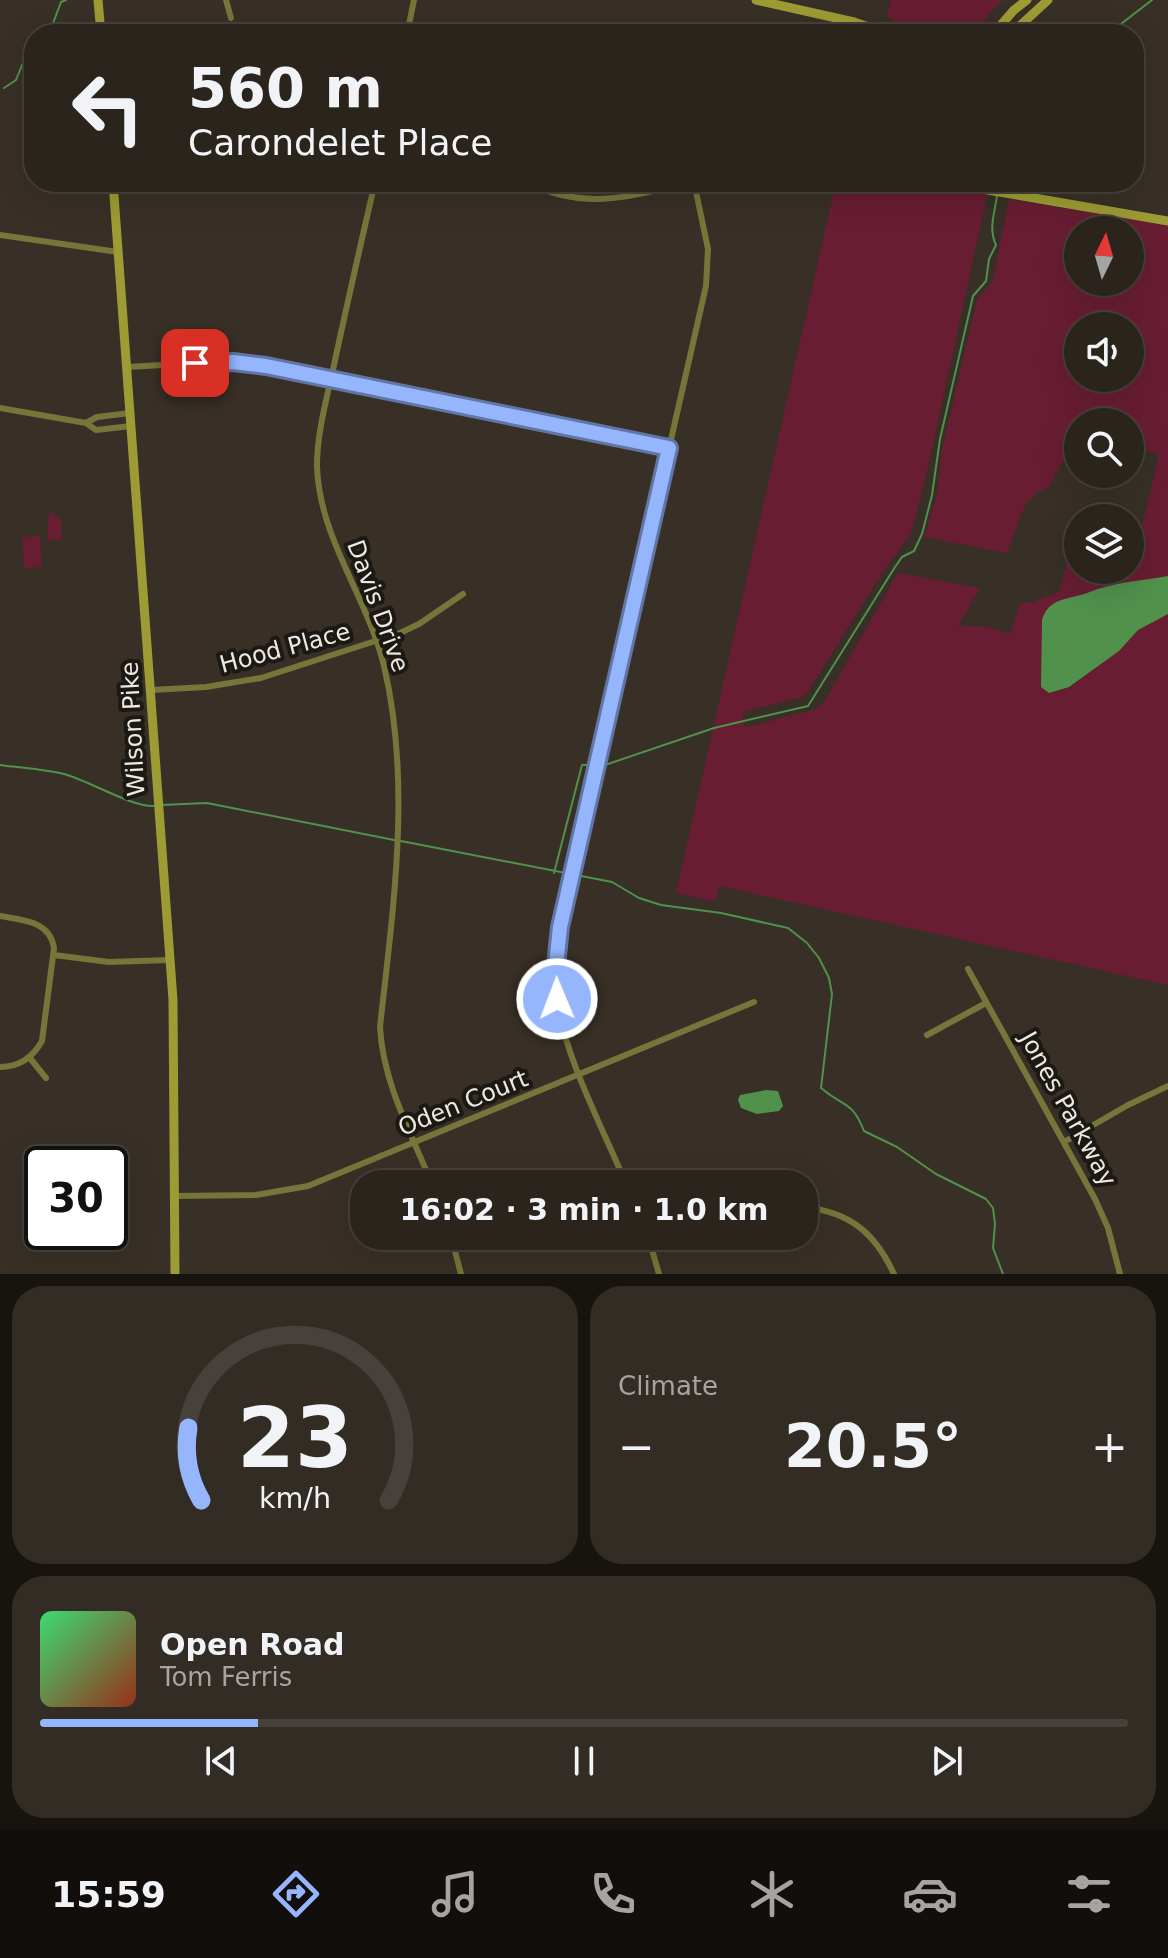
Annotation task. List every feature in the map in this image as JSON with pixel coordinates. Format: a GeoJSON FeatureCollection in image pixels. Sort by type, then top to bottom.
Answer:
{"type":"FeatureCollection","features":[{"type":"Feature","properties":{"kind":"main road"},"geometry":{"type":"LineString","coordinates":[[98,0],[100,24]]}},
{"type":"Feature","properties":{"kind":"main road"},"geometry":{"type":"LineString","coordinates":[[756,0],[846,24]]}},
{"type":"Feature","properties":{"kind":"main road"},"geometry":{"type":"LineString","coordinates":[[1002,24],[1027,0]]}},
{"type":"Feature","properties":{"kind":"main road"},"geometry":{"type":"LineString","coordinates":[[1022,24],[1048,0]]}},
{"type":"Feature","properties":{"kind":"main road","name":"Wilson Pike"},"geometry":{"type":"LineString","coordinates":[[114,192],[170,960],[175,1274]]}},
{"type":"Feature","properties":{"kind":"main road"},"geometry":{"type":"LineString","coordinates":[[992,192],[1168,221]]}},
{"type":"Feature","properties":{"kind":"street"},"geometry":{"type":"LineString","coordinates":[[226,0],[231,18]]}},
{"type":"Feature","properties":{"kind":"street"},"geometry":{"type":"LineString","coordinates":[[409,24],[414,0]]}},
{"type":"Feature","properties":{"kind":"street","name":"Davis Drive"},"geometry":{"type":"LineString","coordinates":[[373,192],[319,441],[319,486],[327,522],[377,641],[389,689],[397,745],[397,845],[380,1027],[381,1052],[389,1082],[426,1170]]}},
{"type":"Feature","properties":{"kind":"street"},"geometry":{"type":"LineString","coordinates":[[549,192],[581,200],[607,200],[644,192]]}},
{"type":"Feature","properties":{"kind":"street"},"geometry":{"type":"LineString","coordinates":[[620,1170],[580,1075],[561,1019],[555,975],[560,927],[709,265],[706,235],[694,192]]}},
{"type":"Feature","properties":{"kind":"street"},"geometry":{"type":"LineString","coordinates":[[0,235],[118,252]]}},
{"type":"Feature","properties":{"kind":"street"},"geometry":{"type":"LineString","coordinates":[[127,367],[233,362],[331,378],[669,448]]}},
{"type":"Feature","properties":{"kind":"street"},"geometry":{"type":"LineString","coordinates":[[0,408],[86,423],[96,430],[131,426]]}},
{"type":"Feature","properties":{"kind":"street"},"geometry":{"type":"LineString","coordinates":[[86,423],[97,417],[130,413]]}},
{"type":"Feature","properties":{"kind":"street","name":"Hood Place"},"geometry":{"type":"LineString","coordinates":[[151,690],[206,687],[261,678],[377,641],[419,624],[463,594]]}},
{"type":"Feature","properties":{"kind":"street"},"geometry":{"type":"LineString","coordinates":[[0,916],[41,926],[53,940],[54,955],[45,1032],[39,1047],[14,1065],[0,1067]]}},
{"type":"Feature","properties":{"kind":"street"},"geometry":{"type":"LineString","coordinates":[[54,955],[109,962],[170,960]]}},
{"type":"Feature","properties":{"kind":"street","name":"Jones Parkway"},"geometry":{"type":"LineString","coordinates":[[968,969],[1108,1228],[1120,1274]]}},
{"type":"Feature","properties":{"kind":"street","name":"Oden Court"},"geometry":{"type":"LineString","coordinates":[[175,1196],[280,1192],[318,1182],[754,1002]]}},
{"type":"Feature","properties":{"kind":"street"},"geometry":{"type":"LineString","coordinates":[[927,1035],[986,1003]]}},
{"type":"Feature","properties":{"kind":"street"},"geometry":{"type":"LineString","coordinates":[[29,1057],[46,1078]]}},
{"type":"Feature","properties":{"kind":"street"},"geometry":{"type":"LineString","coordinates":[[1064,1142],[1168,1086]]}},
{"type":"Feature","properties":{"kind":"street"},"geometry":{"type":"LineString","coordinates":[[818,1209],[847,1218],[867,1234],[883,1251],[894,1274]]}},
{"type":"Feature","properties":{"kind":"street"},"geometry":{"type":"LineString","coordinates":[[455,1250],[461,1274]]}},
{"type":"Feature","properties":{"kind":"street"},"geometry":{"type":"LineString","coordinates":[[652,1250],[659,1274]]}},
{"type":"Feature","properties":{"kind":"shaded area"},"geometry":{"type":"Polygon","coordinates":[[[891,0],[1003,0],[982,24],[901,24],[887,17],[891,0]]]}},
{"type":"Feature","properties":{"kind":"shaded area"},"geometry":{"type":"Polygon","coordinates":[[[834,192],[968,192],[987,195],[911,534],[884,570],[807,693],[803,697],[747,711],[743,714],[744,725],[748,727],[813,710],[823,704],[898,573],[980,588],[958,626],[988,627],[1010,634],[1020,603],[1032,603],[1060,591],[1064,574],[1064,584],[1144,584],[1144,518],[1159,457],[1156,453],[1144,450],[1144,408],[1064,408],[1064,459],[1049,487],[1036,493],[1025,505],[1007,553],[924,537],[937,495],[942,449],[977,299],[993,281],[1009,199],[1113,216],[1064,216],[1064,296],[1144,296],[1144,221],[1168,225],[1168,985],[719,886],[715,902],[676,893],[834,192]]]}},
{"type":"Feature","properties":{"kind":"shaded area"},"geometry":{"type":"Polygon","coordinates":[[[49,512],[61,519],[62,539],[47,541],[49,512]]]}},
{"type":"Feature","properties":{"kind":"shaded area"},"geometry":{"type":"Polygon","coordinates":[[[40,536],[42,567],[24,568],[22,537],[40,536]]]}},
{"type":"Feature","properties":{"kind":"shaded area"},"geometry":{"type":"Polygon","coordinates":[[[1168,576],[1168,614],[1138,630],[1119,651],[1069,687],[1049,693],[1041,687],[1042,620],[1049,607],[1060,600],[1107,586],[1144,584],[1144,580],[1168,576]]]}},
{"type":"Feature","properties":{"kind":"shaded area"},"geometry":{"type":"Polygon","coordinates":[[[778,1091],[783,1106],[779,1111],[757,1114],[741,1108],[740,1095],[778,1091]]]}},
{"type":"Feature","properties":{"kind":"waterway"},"geometry":{"type":"LineString","coordinates":[[53,24],[61,2],[66,0]]}},
{"type":"Feature","properties":{"kind":"waterway"},"geometry":{"type":"LineString","coordinates":[[1121,24],[1152,0]]}},
{"type":"Feature","properties":{"kind":"waterway"},"geometry":{"type":"LineString","coordinates":[[4,88],[16,80],[24,60]]}},
{"type":"Feature","properties":{"kind":"waterway"},"geometry":{"type":"LineString","coordinates":[[554,873],[582,765],[605,765],[714,728],[808,706],[895,567],[902,557],[914,551],[922,534],[932,495],[940,439],[973,296],[986,281],[989,259],[996,245],[992,226],[997,195]]}},
{"type":"Feature","properties":{"kind":"waterway"},"geometry":{"type":"LineString","coordinates":[[0,765],[64,774],[134,802],[154,806]]}},
{"type":"Feature","properties":{"kind":"waterway"},"geometry":{"type":"LineString","coordinates":[[161,805],[207,803],[394,840]]}},
{"type":"Feature","properties":{"kind":"waterway"},"geometry":{"type":"LineString","coordinates":[[401,841],[612,882],[639,898],[661,905],[721,913],[788,928],[807,943],[829,978],[832,994],[821,1088],[851,1109],[864,1131],[897,1147],[936,1174],[986,1199],[993,1208],[993,1248],[1003,1274]]}},
{"type":"Feature","properties":{"kind":"route"},"geometry":{"type":"LineString","coordinates":[[195,363],[233,362],[266,366],[669,448],[560,927],[555,975],[557,999]]}}]}
